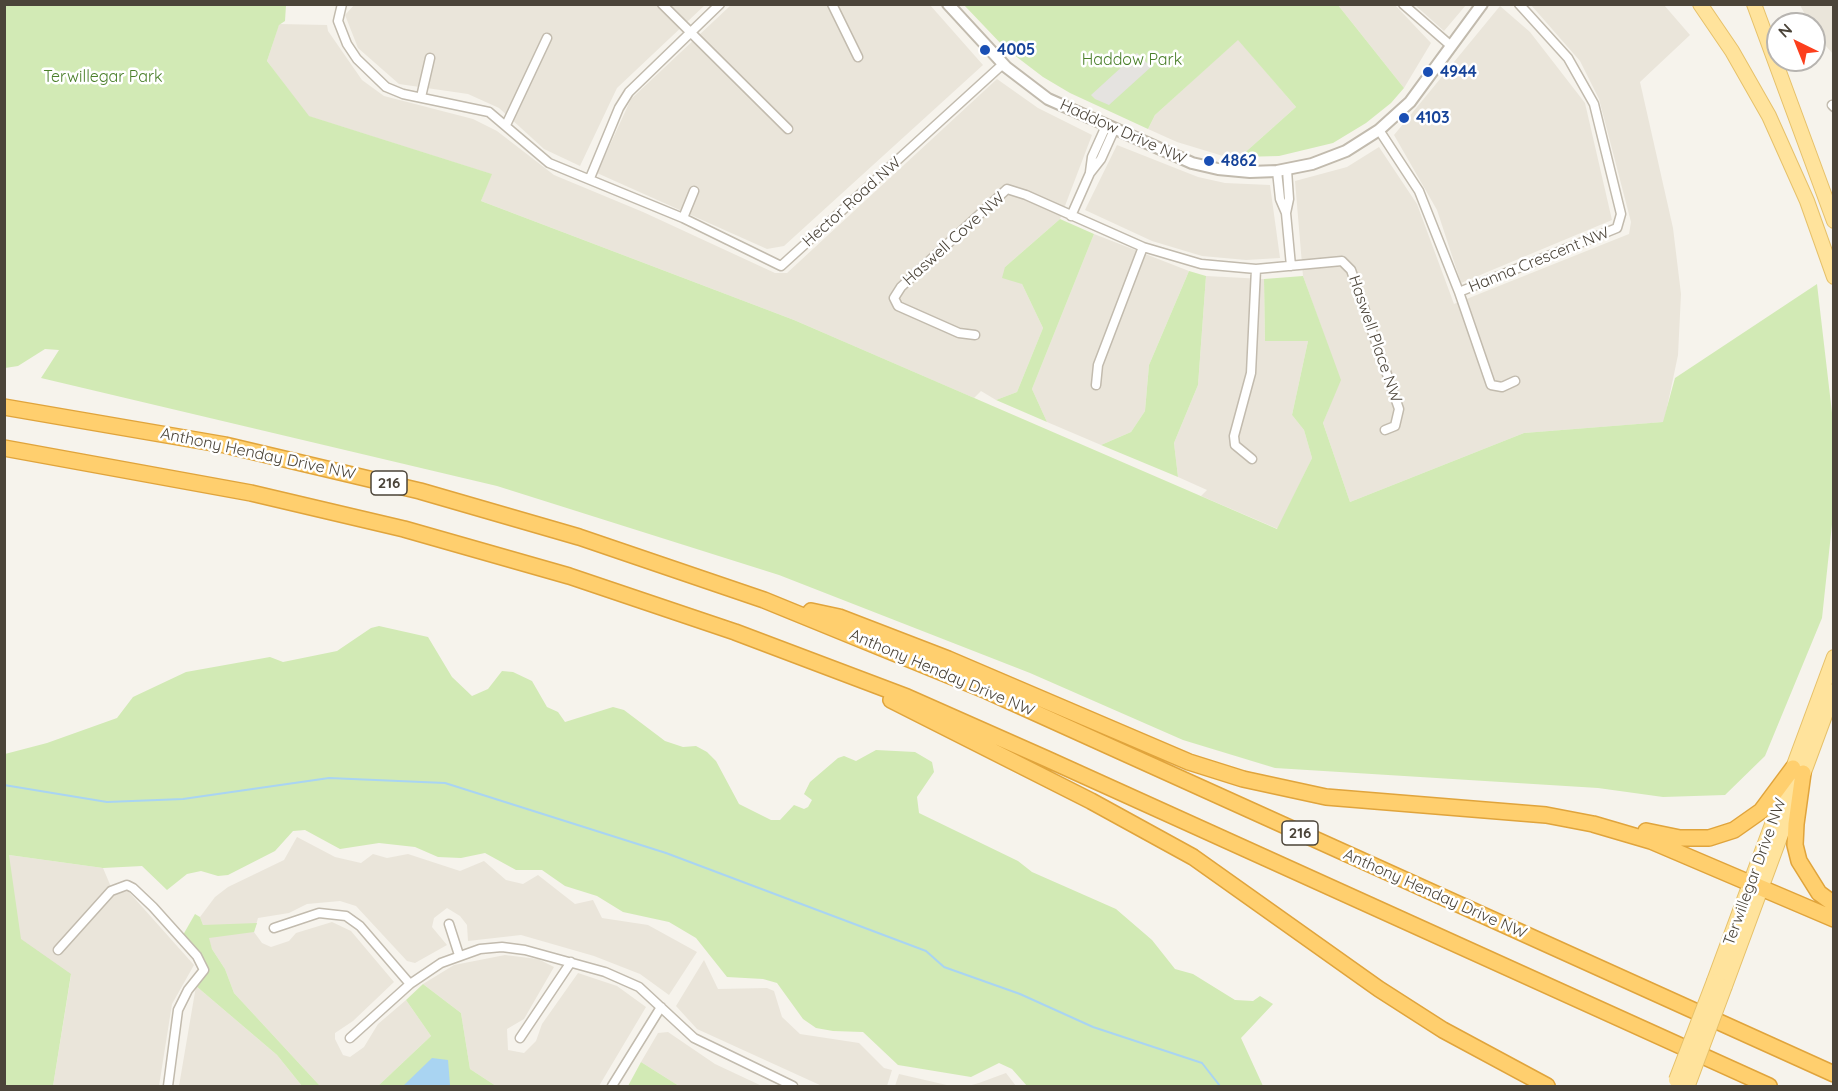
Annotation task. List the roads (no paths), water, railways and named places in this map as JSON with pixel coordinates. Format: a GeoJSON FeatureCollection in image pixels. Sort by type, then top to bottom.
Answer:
{"type":"FeatureCollection","features":[{"type":"Feature","properties":{"kind":"highway","name":"Anthony Henday Drive NW"},"geometry":{"type":"LineString","coordinates":[[4,406],[225,445],[409,488],[579,537],[764,600],[987,691],[1833,1074]]}},
{"type":"Feature","properties":{"kind":"highway","name":"216"},"geometry":{"type":"LineString","coordinates":[[4,448],[251,493],[404,529],[569,576],[735,632],[906,697],[1058,763],[1769,1086]]}},
{"type":"Feature","properties":{"kind":"highway"},"geometry":{"type":"LineString","coordinates":[[764,600],[839,617],[948,659],[1189,762],[1243,779],[1326,797],[1546,815],[1624,832],[1833,919]]}},
{"type":"Feature","properties":{"kind":"highway"},"geometry":{"type":"LineString","coordinates":[[833,669],[1091,801],[1193,857],[1379,988],[1443,1030],[1547,1086]]}},
{"type":"Feature","properties":{"kind":"highway"},"geometry":{"type":"LineString","coordinates":[[1624,832],[1643,830],[1680,838],[1709,838],[1734,830],[1761,810],[1798,770]]}},
{"type":"Feature","properties":{"kind":"highway"},"geometry":{"type":"LineString","coordinates":[[1798,770],[1795,845],[1799,861],[1819,893],[1833,904]]}},
{"type":"Feature","properties":{"kind":"highway"},"geometry":{"type":"LineString","coordinates":[[1489,1054],[1560,1086]]}},
{"type":"Feature","properties":{"kind":"main road"},"geometry":{"type":"LineString","coordinates":[[1700,4],[1732,51],[1769,116],[1807,201],[1833,277]]}},
{"type":"Feature","properties":{"kind":"main road"},"geometry":{"type":"LineString","coordinates":[[1754,4],[1833,221]]}},
{"type":"Feature","properties":{"kind":"main road","name":"Terwillegar Drive NW"},"geometry":{"type":"LineString","coordinates":[[1681,1085],[1798,770],[1833,657]]}},
{"type":"Feature","properties":{"kind":"main road","name":"Terwillegar Drive NW"},"geometry":{"type":"LineString","coordinates":[[1798,770],[1833,691]]}},
{"type":"Feature","properties":{"kind":"street","name":"Hector Road NW"},"geometry":{"type":"LineString","coordinates":[[342,4],[338,21],[357,59],[386,87],[403,94],[489,112],[541,158],[683,218],[781,266],[1003,64]]}},
{"type":"Feature","properties":{"kind":"street"},"geometry":{"type":"LineString","coordinates":[[662,4],[788,129]]}},
{"type":"Feature","properties":{"kind":"street"},"geometry":{"type":"LineString","coordinates":[[590,178],[619,108],[629,92],[720,4]]}},
{"type":"Feature","properties":{"kind":"street"},"geometry":{"type":"LineString","coordinates":[[832,4],[858,57]]}},
{"type":"Feature","properties":{"kind":"street","name":"Haddow Drive NW"},"geometry":{"type":"LineString","coordinates":[[948,4],[1003,64],[1048,99],[1110,128],[1204,166],[1234,172],[1282,170],[1333,157],[1379,130],[1410,102],[1482,4]]}},
{"type":"Feature","properties":{"kind":"street"},"geometry":{"type":"LineString","coordinates":[[1403,4],[1450,45]]}},
{"type":"Feature","properties":{"kind":"street","name":"Hanna Crescent NW"},"geometry":{"type":"LineString","coordinates":[[1379,130],[1419,191],[1459,292],[1617,228],[1622,219],[1600,123],[1588,91],[1562,50],[1519,4]]}},
{"type":"Feature","properties":{"kind":"street"},"geometry":{"type":"LineString","coordinates":[[506,125],[547,38]]}},
{"type":"Feature","properties":{"kind":"street"},"geometry":{"type":"LineString","coordinates":[[421,97],[430,58]]}},
{"type":"Feature","properties":{"kind":"street"},"geometry":{"type":"LineString","coordinates":[[1110,128],[1101,159],[1090,173],[1071,216],[1143,247],[1201,264],[1256,269],[1291,266],[1286,213],[1290,199],[1282,170]]}},
{"type":"Feature","properties":{"kind":"street","name":"Haswell Cove NW"},"geometry":{"type":"LineString","coordinates":[[975,335],[959,333],[898,306],[894,298],[896,293],[1007,189],[1026,195],[1071,216]]}},
{"type":"Feature","properties":{"kind":"street"},"geometry":{"type":"LineString","coordinates":[[683,218],[694,191]]}},
{"type":"Feature","properties":{"kind":"street"},"geometry":{"type":"LineString","coordinates":[[1096,385],[1098,365],[1143,247]]}},
{"type":"Feature","properties":{"kind":"street","name":"Haswell Place NW"},"geometry":{"type":"LineString","coordinates":[[1291,266],[1334,260],[1348,265],[1399,409],[1395,426],[1384,430]]}},
{"type":"Feature","properties":{"kind":"street"},"geometry":{"type":"LineString","coordinates":[[1252,459],[1235,445],[1234,436],[1251,373],[1256,269]]}},
{"type":"Feature","properties":{"kind":"street"},"geometry":{"type":"LineString","coordinates":[[1459,292],[1491,385],[1502,387],[1515,381]]}},
{"type":"Feature","properties":{"kind":"street"},"geometry":{"type":"LineString","coordinates":[[58,950],[111,891],[123,886],[133,888],[197,956],[204,970],[188,990],[178,1010],[168,1086]]}},
{"type":"Feature","properties":{"kind":"street"},"geometry":{"type":"LineString","coordinates":[[274,928],[319,913],[346,916],[360,926],[410,984]]}},
{"type":"Feature","properties":{"kind":"street"},"geometry":{"type":"LineString","coordinates":[[449,924],[459,955]]}},
{"type":"Feature","properties":{"kind":"street"},"geometry":{"type":"LineString","coordinates":[[350,1038],[410,984],[459,955],[480,949],[502,947],[525,950],[571,962],[605,972],[639,987],[694,1038],[793,1086]]}},
{"type":"Feature","properties":{"kind":"street"},"geometry":{"type":"LineString","coordinates":[[520,1038],[571,962]]}},
{"type":"Feature","properties":{"kind":"street"},"geometry":{"type":"LineString","coordinates":[[612,1086],[661,1007]]}},
{"type":"Feature","properties":{"kind":"water"},"geometry":{"type":"Polygon","coordinates":[[[432,1058],[448,1060],[450,1085],[403,1086],[432,1058]]]}},
{"type":"Feature","properties":{"kind":"waterway"},"geometry":{"type":"LineString","coordinates":[[4,785],[107,802],[183,799],[329,778],[445,783],[666,853],[926,951],[944,967],[1020,994],[1093,1027],[1202,1063],[1220,1086]]}},
{"type":"Feature","properties":{"kind":"place","name":"4005"},"geometry":{"type":"Point","coordinates":[985,50]}},
{"type":"Feature","properties":{"kind":"place","name":"4944"},"geometry":{"type":"Point","coordinates":[1428,72]}},
{"type":"Feature","properties":{"kind":"place","name":"4103"},"geometry":{"type":"Point","coordinates":[1404,118]}},
{"type":"Feature","properties":{"kind":"place","name":"4862"},"geometry":{"type":"Point","coordinates":[1209,161]}},
{"type":"Feature","properties":{"kind":"park label","name":"Haddow Park"},"geometry":{"type":"Point","coordinates":[1132,60]}},
{"type":"Feature","properties":{"kind":"park label","name":"Terwillegar Park"},"geometry":{"type":"Point","coordinates":[103,77]}}]}
